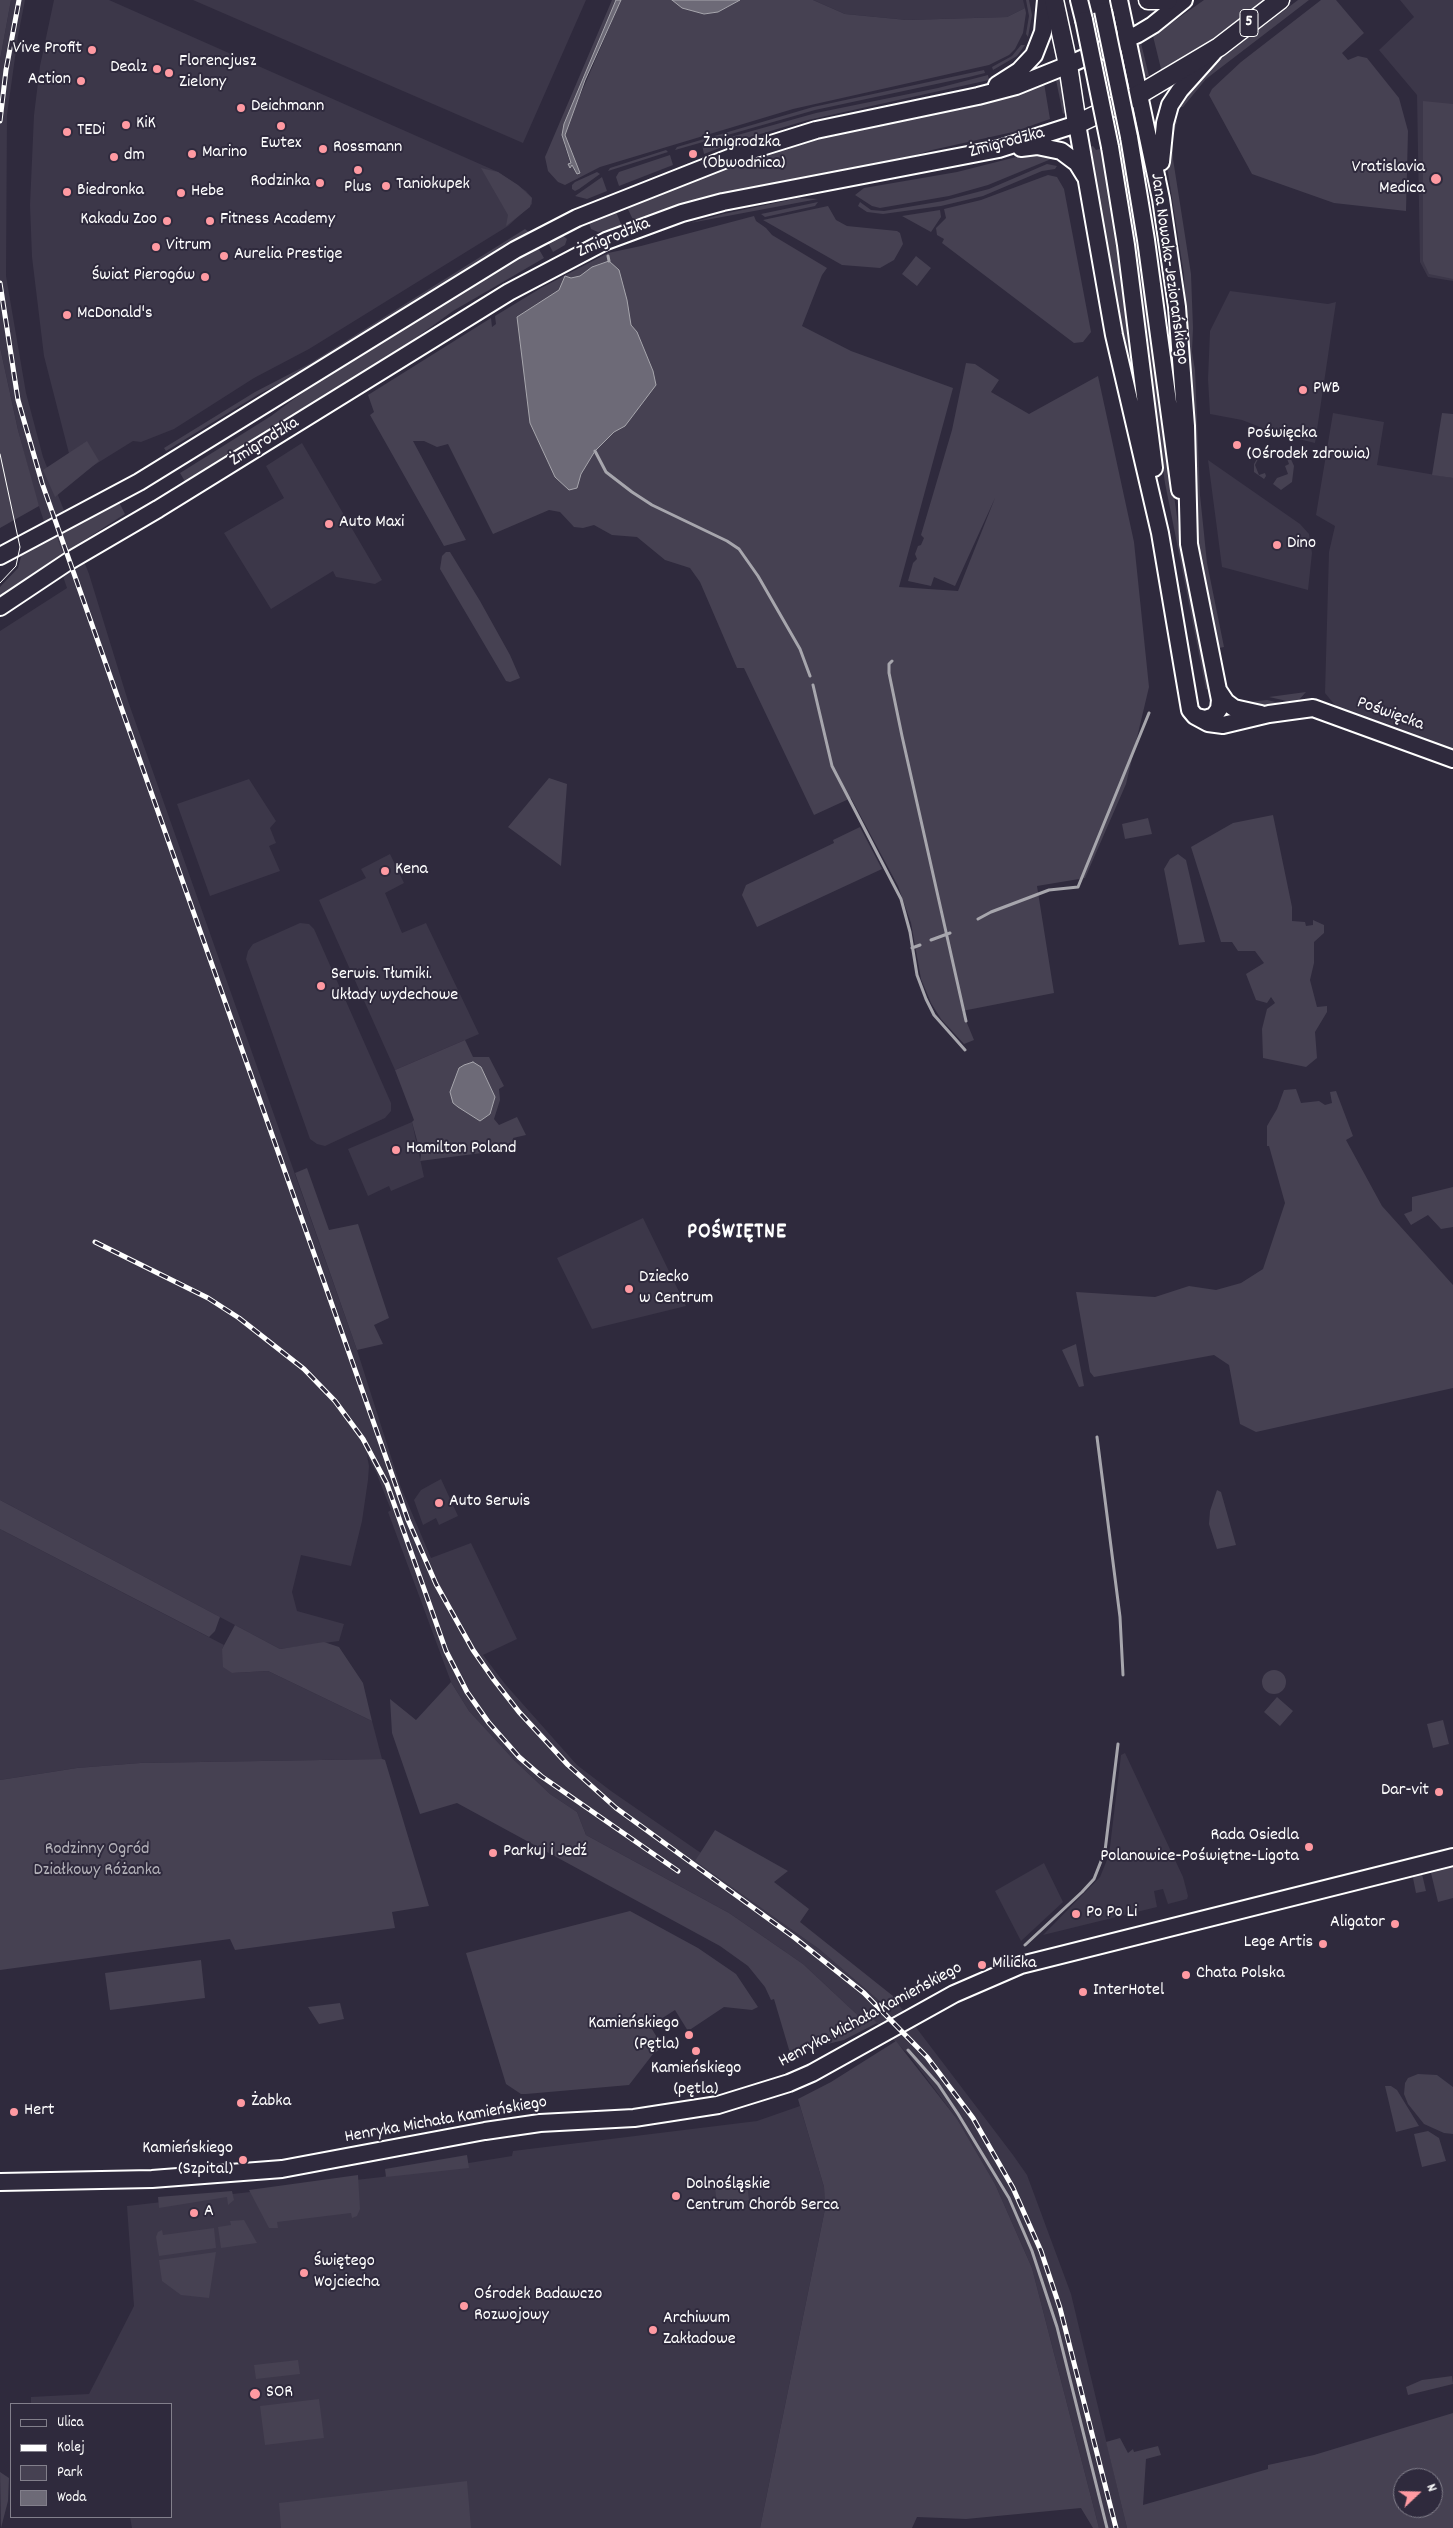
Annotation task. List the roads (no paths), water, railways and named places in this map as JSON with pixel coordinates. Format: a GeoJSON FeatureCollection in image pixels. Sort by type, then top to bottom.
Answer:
{"type":"FeatureCollection","features":[{"type":"Feature","properties":{"kind":"main road"},"geometry":{"type":"LineString","coordinates":[[1054,0],[1068,65],[1077,124]]}},
{"type":"Feature","properties":{"kind":"main road"},"geometry":{"type":"LineString","coordinates":[[1148,0],[1168,0]]}},
{"type":"Feature","properties":{"kind":"main road","name":"Żmigrodzka"},"geometry":{"type":"LineString","coordinates":[[1077,124],[1140,94],[1219,47],[1280,0]]}},
{"type":"Feature","properties":{"kind":"street"},"geometry":{"type":"LineString","coordinates":[[978,96],[1019,71],[1034,55],[1043,32],[1046,0]]}},
{"type":"Feature","properties":{"kind":"street"},"geometry":{"type":"LineString","coordinates":[[1079,0],[1110,147],[1126,245],[1144,377],[1160,532]]}},
{"type":"Feature","properties":{"kind":"street"},"geometry":{"type":"LineString","coordinates":[[1119,0],[1161,199],[1177,307],[1189,500],[1188,544],[1220,702],[1217,712],[1207,719],[1197,717]]}},
{"type":"Feature","properties":{"kind":"street","name":"Żmigrodzka"},"geometry":{"type":"LineString","coordinates":[[0,556],[140,482],[515,250],[577,218],[739,154],[816,130],[978,96],[1016,86],[1127,39],[1153,25],[1184,0]]}},
{"type":"Feature","properties":{"kind":"street","name":"Jana Nowaka-Jeziorańskiego"},"geometry":{"type":"LineString","coordinates":[[1102,6],[1129,137],[1146,240],[1172,440],[1188,544]]}},
{"type":"Feature","properties":{"kind":"street"},"geometry":{"type":"LineString","coordinates":[[1161,199],[1161,147],[1168,110],[1180,90],[1219,47]]}},
{"type":"Feature","properties":{"kind":"street"},"geometry":{"type":"LineString","coordinates":[[1077,124],[1114,335],[1160,532],[1180,641],[1188,704],[1192,713],[1197,717],[1208,723],[1223,725],[1269,714]]}},
{"type":"Feature","properties":{"kind":"street","name":"Żmigrodzka"},"geometry":{"type":"LineString","coordinates":[[0,607],[69,561],[164,505],[509,292],[600,244],[654,222],[723,202],[999,149],[1077,124]]}},
{"type":"Feature","properties":{"kind":"street"},"geometry":{"type":"LineString","coordinates":[[999,149],[1037,146],[1059,150],[1077,163],[1086,178]]}},
{"type":"Feature","properties":{"kind":"street"},"geometry":{"type":"LineString","coordinates":[[1218,690],[1226,702],[1234,708],[1254,713],[1269,714]]}},
{"type":"Feature","properties":{"kind":"street","name":"Poświęcka"},"geometry":{"type":"LineString","coordinates":[[1269,714],[1313,708],[1453,759]]}},
{"type":"Feature","properties":{"kind":"street","name":"Henryka Michała Kamieńskiego"},"geometry":{"type":"LineString","coordinates":[[0,2182],[152,2179],[282,2169],[491,2130],[540,2123],[634,2118],[718,2105],[789,2083],[812,2073],[954,1994],[1021,1965],[1453,1857]]}},
{"type":"Feature","properties":{"kind":"water"},"geometry":{"type":"Polygon","coordinates":[[[616,0],[621,0],[585,80],[565,135],[580,173],[577,174],[572,165],[570,168],[568,164],[571,163],[562,135],[564,124],[616,0]]]}},
{"type":"Feature","properties":{"kind":"water"},"geometry":{"type":"Polygon","coordinates":[[[672,0],[740,0],[718,12],[704,14],[682,8],[672,0]]]}},
{"type":"Feature","properties":{"kind":"water"},"geometry":{"type":"Polygon","coordinates":[[[609,261],[619,270],[631,325],[637,332],[653,371],[656,385],[625,426],[614,432],[595,451],[581,474],[577,488],[569,490],[555,477],[530,423],[517,317],[559,290],[565,276],[571,278],[580,276],[592,267],[609,261]]]}},
{"type":"Feature","properties":{"kind":"water"},"geometry":{"type":"Polygon","coordinates":[[[473,1062],[481,1067],[495,1097],[490,1114],[480,1121],[453,1103],[450,1092],[459,1068],[473,1062]]]}},
{"type":"Feature","properties":{"kind":"waterway"},"geometry":{"type":"LineString","coordinates":[[608,256],[609,261]]}},
{"type":"Feature","properties":{"kind":"waterway"},"geometry":{"type":"LineString","coordinates":[[595,451],[606,472],[632,492],[652,505],[727,541],[739,549],[758,576],[800,649],[810,676]]}},
{"type":"Feature","properties":{"kind":"waterway"},"geometry":{"type":"LineString","coordinates":[[892,661],[889,664],[889,673],[966,1021]]}},
{"type":"Feature","properties":{"kind":"waterway"},"geometry":{"type":"LineString","coordinates":[[813,685],[832,766],[901,899],[910,932],[917,975],[926,999],[934,1015],[965,1050]]}},
{"type":"Feature","properties":{"kind":"waterway"},"geometry":{"type":"LineString","coordinates":[[978,919],[991,912],[1049,890],[1078,887],[1149,713]]}},
{"type":"Feature","properties":{"kind":"waterway"},"geometry":{"type":"LineString","coordinates":[[931,940],[950,933]]}},
{"type":"Feature","properties":{"kind":"waterway"},"geometry":{"type":"LineString","coordinates":[[912,948],[920,945]]}},
{"type":"Feature","properties":{"kind":"waterway"},"geometry":{"type":"LineString","coordinates":[[1097,1437],[1120,1617],[1123,1675]]}},
{"type":"Feature","properties":{"kind":"waterway"},"geometry":{"type":"LineString","coordinates":[[1025,1945],[1094,1879],[1105,1851],[1118,1744]]}},
{"type":"Feature","properties":{"kind":"waterway"},"geometry":{"type":"LineString","coordinates":[[908,2050],[938,2084],[958,2114],[1009,2198],[1032,2251],[1057,2327],[1107,2528]]}},
{"type":"Feature","properties":{"kind":"tram line"},"geometry":{"type":"LineString","coordinates":[[0,454],[20,547],[16,566],[0,583]]}},
{"type":"Feature","properties":{"kind":"railway"},"geometry":{"type":"LineString","coordinates":[[0,121],[6,70],[19,0]]}},
{"type":"Feature","properties":{"kind":"railway"},"geometry":{"type":"LineString","coordinates":[[0,283],[18,400],[42,483],[408,1520],[436,1584],[473,1650],[494,1680],[519,1712],[568,1765],[616,1808],[795,1938],[864,1993],[927,2057],[973,2118],[1013,2188],[1041,2251],[1060,2308],[1116,2528]]}},
{"type":"Feature","properties":{"kind":"railway"},"geometry":{"type":"LineString","coordinates":[[95,1242],[208,1298],[239,1318],[304,1369],[335,1401],[363,1439],[387,1484],[446,1651],[467,1692],[489,1723],[519,1757],[541,1776],[678,1871]]}},
{"type":"Feature","properties":{"kind":"place","name":"Vive Profit"},"geometry":{"type":"Point","coordinates":[92,50]}},
{"type":"Feature","properties":{"kind":"place","name":"Dealz"},"geometry":{"type":"Point","coordinates":[157,69]}},
{"type":"Feature","properties":{"kind":"place","name":"Florencjusz Zielony"},"geometry":{"type":"Point","coordinates":[169,73]}},
{"type":"Feature","properties":{"kind":"place","name":"Action"},"geometry":{"type":"Point","coordinates":[81,81]}},
{"type":"Feature","properties":{"kind":"place","name":"Deichmann"},"geometry":{"type":"Point","coordinates":[241,108]}},
{"type":"Feature","properties":{"kind":"place","name":"KiK"},"geometry":{"type":"Point","coordinates":[126,125]}},
{"type":"Feature","properties":{"kind":"place","name":"Ewtex"},"geometry":{"type":"Point","coordinates":[281,126]}},
{"type":"Feature","properties":{"kind":"place","name":"TEDi"},"geometry":{"type":"Point","coordinates":[67,132]}},
{"type":"Feature","properties":{"kind":"place","name":"Rossmann"},"geometry":{"type":"Point","coordinates":[323,149]}},
{"type":"Feature","properties":{"kind":"place","name":"Marino"},"geometry":{"type":"Point","coordinates":[192,154]}},
{"type":"Feature","properties":{"kind":"place","name":"Żmigrodzka (Obwodnica)"},"geometry":{"type":"Point","coordinates":[693,154]}},
{"type":"Feature","properties":{"kind":"place","name":"dm"},"geometry":{"type":"Point","coordinates":[114,157]}},
{"type":"Feature","properties":{"kind":"place","name":"Plus"},"geometry":{"type":"Point","coordinates":[358,170]}},
{"type":"Feature","properties":{"kind":"place","name":"Vratislavia Medica"},"geometry":{"type":"Point","coordinates":[1436,179]}},
{"type":"Feature","properties":{"kind":"place","name":"Rodzinka"},"geometry":{"type":"Point","coordinates":[320,183]}},
{"type":"Feature","properties":{"kind":"place","name":"Taniokupek"},"geometry":{"type":"Point","coordinates":[386,186]}},
{"type":"Feature","properties":{"kind":"place","name":"Biedronka"},"geometry":{"type":"Point","coordinates":[67,192]}},
{"type":"Feature","properties":{"kind":"place","name":"Hebe"},"geometry":{"type":"Point","coordinates":[181,193]}},
{"type":"Feature","properties":{"kind":"place","name":"Kakadu Zoo"},"geometry":{"type":"Point","coordinates":[167,221]}},
{"type":"Feature","properties":{"kind":"place","name":"Fitness Academy"},"geometry":{"type":"Point","coordinates":[210,221]}},
{"type":"Feature","properties":{"kind":"place","name":"Vitrum"},"geometry":{"type":"Point","coordinates":[156,247]}},
{"type":"Feature","properties":{"kind":"place","name":"Aurelia Prestige"},"geometry":{"type":"Point","coordinates":[224,256]}},
{"type":"Feature","properties":{"kind":"place","name":"Świat Pierogów"},"geometry":{"type":"Point","coordinates":[205,277]}},
{"type":"Feature","properties":{"kind":"place","name":"McDonald's"},"geometry":{"type":"Point","coordinates":[67,315]}},
{"type":"Feature","properties":{"kind":"place","name":"PWB"},"geometry":{"type":"Point","coordinates":[1303,390]}},
{"type":"Feature","properties":{"kind":"place","name":"Poświęcka (Ośrodek zdrowia)"},"geometry":{"type":"Point","coordinates":[1237,445]}},
{"type":"Feature","properties":{"kind":"place","name":"Auto Maxi"},"geometry":{"type":"Point","coordinates":[329,524]}},
{"type":"Feature","properties":{"kind":"place","name":"Dino"},"geometry":{"type":"Point","coordinates":[1277,545]}},
{"type":"Feature","properties":{"kind":"place","name":"Kena"},"geometry":{"type":"Point","coordinates":[385,871]}},
{"type":"Feature","properties":{"kind":"place","name":"Serwis. Tłumiki. Układy wydechowe"},"geometry":{"type":"Point","coordinates":[321,986]}},
{"type":"Feature","properties":{"kind":"place","name":"Hamilton Poland"},"geometry":{"type":"Point","coordinates":[396,1150]}},
{"type":"Feature","properties":{"kind":"place","name":"Dziecko w Centrum"},"geometry":{"type":"Point","coordinates":[629,1289]}},
{"type":"Feature","properties":{"kind":"place","name":"Auto Serwis"},"geometry":{"type":"Point","coordinates":[439,1503]}},
{"type":"Feature","properties":{"kind":"place","name":"Dar-vit"},"geometry":{"type":"Point","coordinates":[1439,1792]}},
{"type":"Feature","properties":{"kind":"place","name":"Rada Osiedla Polanowice-Poświętne-Ligota"},"geometry":{"type":"Point","coordinates":[1309,1847]}},
{"type":"Feature","properties":{"kind":"place","name":"Parkuj i Jedź"},"geometry":{"type":"Point","coordinates":[493,1853]}},
{"type":"Feature","properties":{"kind":"place","name":"Po Po Li"},"geometry":{"type":"Point","coordinates":[1076,1914]}},
{"type":"Feature","properties":{"kind":"place","name":"Aligator"},"geometry":{"type":"Point","coordinates":[1395,1924]}},
{"type":"Feature","properties":{"kind":"place","name":"Lege Artis"},"geometry":{"type":"Point","coordinates":[1323,1944]}},
{"type":"Feature","properties":{"kind":"place","name":"Milicka"},"geometry":{"type":"Point","coordinates":[982,1965]}},
{"type":"Feature","properties":{"kind":"place","name":"Chata Polska"},"geometry":{"type":"Point","coordinates":[1186,1975]}},
{"type":"Feature","properties":{"kind":"place","name":"InterHotel"},"geometry":{"type":"Point","coordinates":[1083,1992]}},
{"type":"Feature","properties":{"kind":"place","name":"Kamieńskiego (Pętla)"},"geometry":{"type":"Point","coordinates":[689,2035]}},
{"type":"Feature","properties":{"kind":"place","name":"Kamieńskiego (pętla)"},"geometry":{"type":"Point","coordinates":[696,2051]}},
{"type":"Feature","properties":{"kind":"place","name":"Żabka"},"geometry":{"type":"Point","coordinates":[241,2103]}},
{"type":"Feature","properties":{"kind":"place","name":"Hert"},"geometry":{"type":"Point","coordinates":[14,2112]}},
{"type":"Feature","properties":{"kind":"place","name":"Kamieńskiego (Szpital)"},"geometry":{"type":"Point","coordinates":[243,2160]}},
{"type":"Feature","properties":{"kind":"place","name":"Dolnośląskie Centrum Chorób Serca"},"geometry":{"type":"Point","coordinates":[676,2196]}},
{"type":"Feature","properties":{"kind":"place","name":"A"},"geometry":{"type":"Point","coordinates":[194,2213]}},
{"type":"Feature","properties":{"kind":"place","name":"Świętego Wojciecha"},"geometry":{"type":"Point","coordinates":[304,2273]}},
{"type":"Feature","properties":{"kind":"place","name":"Ośrodek Badawczo Rozwojowy"},"geometry":{"type":"Point","coordinates":[464,2306]}},
{"type":"Feature","properties":{"kind":"place","name":"Archiwum Zakładowe"},"geometry":{"type":"Point","coordinates":[653,2330]}},
{"type":"Feature","properties":{"kind":"place","name":"SOR"},"geometry":{"type":"Point","coordinates":[255,2394]}},
{"type":"Feature","properties":{"kind":"district","name":"POŚWIĘTNE"},"geometry":{"type":"Point","coordinates":[737,1234]}},
{"type":"Feature","properties":{"kind":"park label","name":"Rodzinny Ogród Działkowy Różanka"},"geometry":{"type":"Point","coordinates":[97,1861]}}]}
